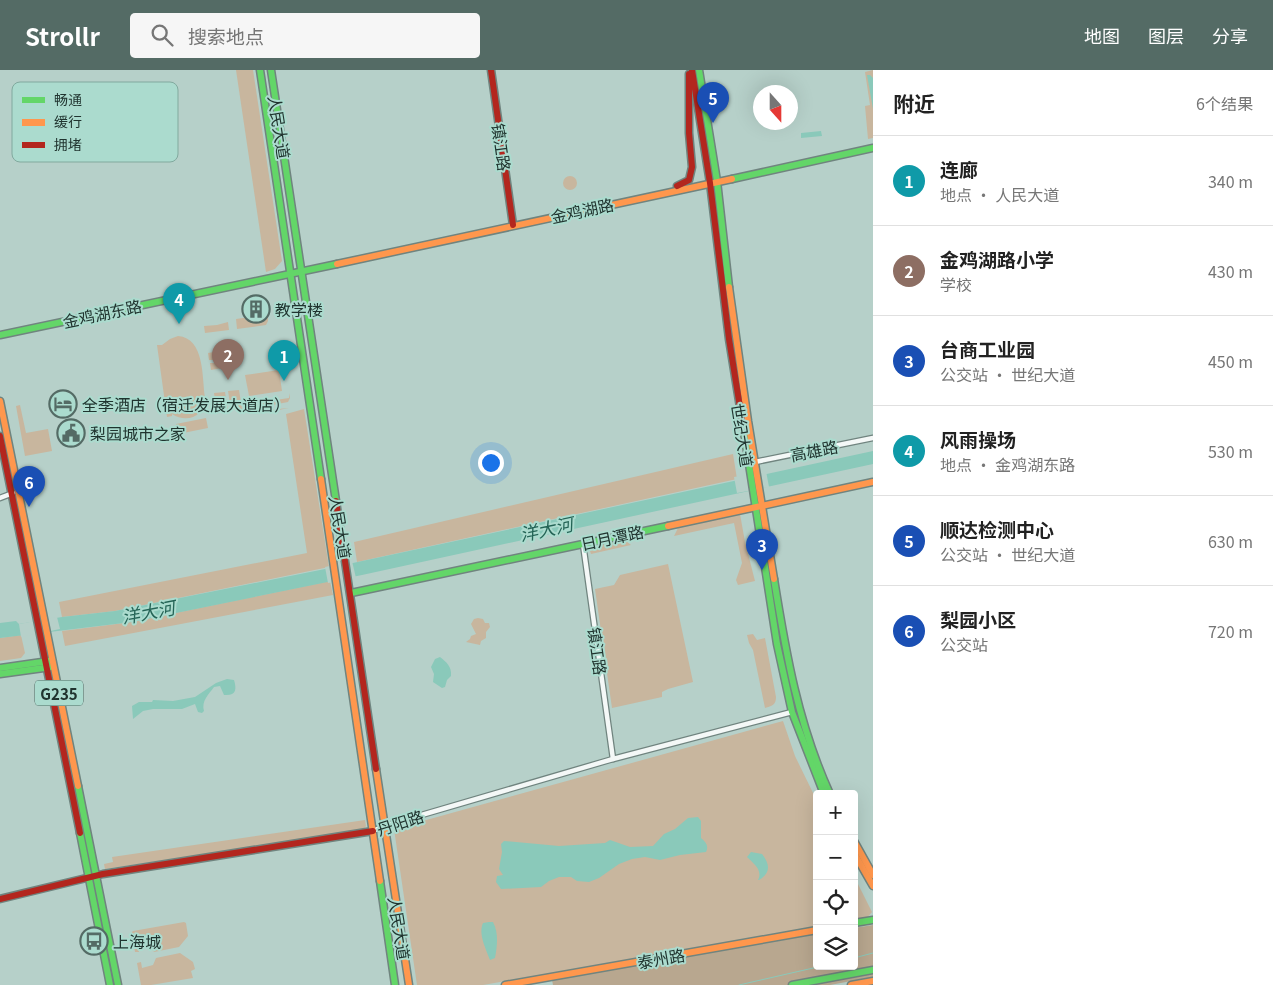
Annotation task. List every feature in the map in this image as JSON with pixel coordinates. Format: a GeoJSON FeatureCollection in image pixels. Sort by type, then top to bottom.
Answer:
{"type":"FeatureCollection","features":[{"type":"Feature","properties":{"kind":"main road","name":"人民大道"},"geometry":{"type":"LineString","coordinates":[[260,70],[292,274],[395,985]]}},
{"type":"Feature","properties":{"kind":"main road","name":"人民大道"},"geometry":{"type":"LineString","coordinates":[[271,70],[409,985]]}},
{"type":"Feature","properties":{"kind":"main road","name":"镇江路"},"geometry":{"type":"LineString","coordinates":[[491,70],[513,225]]}},
{"type":"Feature","properties":{"kind":"main road"},"geometry":{"type":"LineString","coordinates":[[658,194],[684,184],[689,180],[691,174],[689,133],[690,70]]}},
{"type":"Feature","properties":{"kind":"main road","name":"世纪大道"},"geometry":{"type":"LineString","coordinates":[[690,70],[713,182],[754,462],[788,665],[795,699],[828,790]]}},
{"type":"Feature","properties":{"kind":"main road","name":"世纪大道"},"geometry":{"type":"LineString","coordinates":[[699,70],[729,339],[777,644],[792,712],[822,790]]}},
{"type":"Feature","properties":{"kind":"main road","name":"金鸡湖路"},"geometry":{"type":"LineString","coordinates":[[292,274],[873,148]]}},
{"type":"Feature","properties":{"kind":"main road"},"geometry":{"type":"LineString","coordinates":[[286,238],[293,239],[296,236]]}},
{"type":"Feature","properties":{"kind":"main road","name":"金鸡湖东路"},"geometry":{"type":"LineString","coordinates":[[0,335],[292,274]]}},
{"type":"Feature","properties":{"kind":"main road"},"geometry":{"type":"LineString","coordinates":[[296,305],[300,300],[306,302]]}},
{"type":"Feature","properties":{"kind":"main road","name":"G235"},"geometry":{"type":"LineString","coordinates":[[0,401],[15,492],[92,877],[110,985]]}},
{"type":"Feature","properties":{"kind":"main road","name":"G235"},"geometry":{"type":"LineString","coordinates":[[0,436],[15,492]]}},
{"type":"Feature","properties":{"kind":"main road","name":"日月潭路"},"geometry":{"type":"LineString","coordinates":[[351,593],[873,482]]}},
{"type":"Feature","properties":{"kind":"main road"},"geometry":{"type":"LineString","coordinates":[[0,668],[49,664]]}},
{"type":"Feature","properties":{"kind":"main road"},"geometry":{"type":"LineString","coordinates":[[0,674],[49,664]]}},
{"type":"Feature","properties":{"kind":"main road"},"geometry":{"type":"LineString","coordinates":[[367,791],[373,796],[379,791]]}},
{"type":"Feature","properties":{"kind":"main road","name":"丹阳路"},"geometry":{"type":"LineString","coordinates":[[0,899],[92,877],[373,831]]}},
{"type":"Feature","properties":{"kind":"main road"},"geometry":{"type":"LineString","coordinates":[[858,848],[873,875]]}},
{"type":"Feature","properties":{"kind":"main road"},"geometry":{"type":"LineString","coordinates":[[858,860],[873,886]]}},
{"type":"Feature","properties":{"kind":"main road","name":"G235"},"geometry":{"type":"LineString","coordinates":[[92,877],[118,985]]}},
{"type":"Feature","properties":{"kind":"main road"},"geometry":{"type":"LineString","coordinates":[[858,922],[873,920]]}},
{"type":"Feature","properties":{"kind":"main road","name":"泰州路"},"geometry":{"type":"LineString","coordinates":[[505,985],[813,931]]}},
{"type":"Feature","properties":{"kind":"main road"},"geometry":{"type":"LineString","coordinates":[[792,985],[873,970]]}},
{"type":"Feature","properties":{"kind":"main road"},"geometry":{"type":"LineString","coordinates":[[851,985],[873,981]]}},
{"type":"Feature","properties":{"kind":"street","name":"高雄路"},"geometry":{"type":"LineString","coordinates":[[754,462],[873,438]]}},
{"type":"Feature","properties":{"kind":"street"},"geometry":{"type":"LineString","coordinates":[[0,498],[15,492]]}},
{"type":"Feature","properties":{"kind":"street","name":"镇江路"},"geometry":{"type":"LineString","coordinates":[[583,544],[613,760]]}},
{"type":"Feature","properties":{"kind":"street","name":"丹阳路"},"geometry":{"type":"LineString","coordinates":[[373,831],[384,826],[613,760],[792,712]]}},
{"type":"Feature","properties":{"kind":"shaded area"},"geometry":{"type":"Polygon","coordinates":[[[236,70],[253,70],[282,261],[275,269],[266,272],[236,70]]]}},
{"type":"Feature","properties":{"kind":"shaded area"},"geometry":{"type":"Polygon","coordinates":[[[873,70],[873,138],[868,139],[865,106],[870,105],[865,72],[873,70]]]}},
{"type":"Feature","properties":{"kind":"shaded area"},"geometry":{"type":"Polygon","coordinates":[[[570,176],[575,178],[577,183],[575,188],[570,190],[565,188],[563,183],[565,178],[570,176]]]}},
{"type":"Feature","properties":{"kind":"shaded area"},"geometry":{"type":"Polygon","coordinates":[[[264,315],[268,317],[266,325],[237,329],[236,319],[264,315]]]}},
{"type":"Feature","properties":{"kind":"shaded area"},"geometry":{"type":"Polygon","coordinates":[[[228,322],[229,330],[205,333],[204,326],[228,322]]]}},
{"type":"Feature","properties":{"kind":"shaded area"},"geometry":{"type":"Polygon","coordinates":[[[178,336],[187,338],[198,351],[202,370],[204,404],[199,414],[189,418],[178,417],[172,414],[172,416],[167,417],[157,345],[162,345],[178,336]]]}},
{"type":"Feature","properties":{"kind":"shaded area"},"geometry":{"type":"Polygon","coordinates":[[[232,349],[233,357],[209,360],[208,353],[232,349]]]}},
{"type":"Feature","properties":{"kind":"shaded area"},"geometry":{"type":"Polygon","coordinates":[[[233,360],[234,366],[211,370],[210,363],[233,360]]]}},
{"type":"Feature","properties":{"kind":"shaded area"},"geometry":{"type":"Polygon","coordinates":[[[279,370],[282,391],[249,396],[245,375],[279,370]]]}},
{"type":"Feature","properties":{"kind":"shaded area"},"geometry":{"type":"Polygon","coordinates":[[[239,390],[242,409],[231,410],[228,391],[239,390]]]}},
{"type":"Feature","properties":{"kind":"shaded area"},"geometry":{"type":"Polygon","coordinates":[[[225,392],[228,411],[217,413],[214,393],[225,392]]]}},
{"type":"Feature","properties":{"kind":"shaded area"},"geometry":{"type":"Polygon","coordinates":[[[290,393],[290,398],[288,402],[267,406],[268,410],[289,408],[257,414],[250,410],[249,404],[289,398],[290,393]]]}},
{"type":"Feature","properties":{"kind":"shaded area"},"geometry":{"type":"Polygon","coordinates":[[[20,405],[26,433],[48,429],[52,451],[25,456],[16,406],[20,405]]]}},
{"type":"Feature","properties":{"kind":"shaded area"},"geometry":{"type":"Polygon","coordinates":[[[304,409],[329,567],[115,611],[62,617],[59,602],[307,553],[286,414],[304,409]]]}},
{"type":"Feature","properties":{"kind":"shaded area"},"geometry":{"type":"Polygon","coordinates":[[[206,418],[208,428],[178,434],[176,424],[206,418]]]}},
{"type":"Feature","properties":{"kind":"shaded area"},"geometry":{"type":"Polygon","coordinates":[[[733,454],[737,479],[357,562],[354,542],[733,454]]]}},
{"type":"Feature","properties":{"kind":"shaded area"},"geometry":{"type":"Polygon","coordinates":[[[740,514],[755,581],[738,585],[736,580],[742,563],[734,523],[674,536],[679,526],[740,514]]]}},
{"type":"Feature","properties":{"kind":"shaded area"},"geometry":{"type":"Polygon","coordinates":[[[622,538],[631,545],[591,554],[588,545],[622,538]]]}},
{"type":"Feature","properties":{"kind":"shaded area"},"geometry":{"type":"Polygon","coordinates":[[[668,564],[693,682],[668,689],[662,692],[662,697],[612,708],[595,589],[614,585],[620,575],[668,564]]]}},
{"type":"Feature","properties":{"kind":"shaded area"},"geometry":{"type":"Polygon","coordinates":[[[330,581],[333,595],[65,646],[62,631],[132,622],[330,581]]]}},
{"type":"Feature","properties":{"kind":"shaded area"},"geometry":{"type":"Polygon","coordinates":[[[474,619],[483,619],[485,623],[489,623],[490,627],[486,632],[486,638],[481,641],[480,645],[466,642],[471,636],[476,634],[471,624],[474,619]]]}},
{"type":"Feature","properties":{"kind":"shaded area"},"geometry":{"type":"Polygon","coordinates":[[[753,634],[757,640],[765,638],[776,697],[773,705],[765,708],[753,650],[747,635],[753,634]]]}},
{"type":"Feature","properties":{"kind":"shaded area"},"geometry":{"type":"Polygon","coordinates":[[[21,635],[25,653],[21,658],[0,661],[0,638],[21,635]]]}},
{"type":"Feature","properties":{"kind":"shaded area"},"geometry":{"type":"Polygon","coordinates":[[[783,721],[795,756],[813,793],[813,928],[483,985],[417,985],[394,829],[783,721]]]}},
{"type":"Feature","properties":{"kind":"shaded area"},"geometry":{"type":"Polygon","coordinates":[[[365,820],[366,826],[363,830],[105,869],[104,864],[113,862],[112,857],[365,820]]]}},
{"type":"Feature","properties":{"kind":"shaded area"},"geometry":{"type":"Polygon","coordinates":[[[858,884],[872,912],[867,918],[858,919],[858,884]]]}},
{"type":"Feature","properties":{"kind":"shaded area"},"geometry":{"type":"Polygon","coordinates":[[[186,923],[188,936],[179,947],[154,952],[146,944],[138,946],[139,952],[135,952],[133,931],[186,923]]]}},
{"type":"Feature","properties":{"kind":"shaded area"},"geometry":{"type":"Polygon","coordinates":[[[873,925],[873,977],[830,985],[553,985],[552,980],[813,935],[813,970],[858,970],[858,927],[873,925]]]}},
{"type":"Feature","properties":{"kind":"shaded area"},"geometry":{"type":"Polygon","coordinates":[[[180,953],[193,962],[195,969],[191,971],[193,978],[141,985],[137,963],[141,962],[142,968],[153,965],[156,958],[180,953]]]}},
{"type":"Feature","properties":{"kind":"water"},"geometry":{"type":"Polygon","coordinates":[[[867,75],[873,78],[873,109],[867,75]]]}},
{"type":"Feature","properties":{"kind":"water"},"geometry":{"type":"Polygon","coordinates":[[[821,131],[822,136],[801,138],[801,133],[821,131]]]}},
{"type":"Feature","properties":{"kind":"water","name":"洋大河"},"geometry":{"type":"Polygon","coordinates":[[[873,451],[873,464],[362,575],[132,622],[0,638],[0,623],[16,621],[19,624],[115,611],[325,569],[873,451]]]}},
{"type":"Feature","properties":{"kind":"water"},"geometry":{"type":"Polygon","coordinates":[[[440,657],[451,670],[451,676],[447,680],[445,687],[442,688],[433,682],[434,674],[431,667],[435,659],[440,657]]]}},
{"type":"Feature","properties":{"kind":"water"},"geometry":{"type":"Polygon","coordinates":[[[227,679],[234,680],[235,692],[224,695],[220,686],[214,687],[205,701],[202,713],[198,712],[195,704],[182,709],[143,711],[133,719],[132,706],[139,702],[152,702],[153,700],[173,701],[195,697],[216,683],[227,679]]]}},
{"type":"Feature","properties":{"kind":"water"},"geometry":{"type":"Polygon","coordinates":[[[698,817],[701,821],[701,838],[707,846],[706,852],[660,860],[645,857],[632,859],[619,864],[599,878],[589,882],[577,881],[571,877],[559,877],[541,887],[501,889],[496,882],[497,876],[503,875],[499,869],[502,852],[501,844],[504,841],[559,846],[605,843],[610,840],[630,847],[653,846],[664,834],[675,829],[688,818],[698,817]]]}},
{"type":"Feature","properties":{"kind":"water"},"geometry":{"type":"Polygon","coordinates":[[[751,852],[762,854],[767,861],[768,868],[766,874],[759,880],[759,870],[747,857],[751,852]]]}},
{"type":"Feature","properties":{"kind":"water"},"geometry":{"type":"Polygon","coordinates":[[[493,922],[497,940],[495,958],[490,960],[481,932],[483,923],[493,922]]]}},
{"type":"Feature","properties":{"kind":"pier"},"geometry":{"type":"Polygon","coordinates":[[[766,471],[769,487],[737,493],[734,477],[766,471]]]}},
{"type":"Feature","properties":{"kind":"pier"},"geometry":{"type":"Polygon","coordinates":[[[352,561],[356,578],[328,583],[325,567],[352,561]]]}},
{"type":"Feature","properties":{"kind":"pier"},"geometry":{"type":"Polygon","coordinates":[[[57,617],[60,629],[21,637],[19,624],[57,617]]]}},
{"type":"Feature","properties":{"kind":"waterway"},"geometry":{"type":"LineString","coordinates":[[858,957],[873,953]]}},
{"type":"Feature","properties":{"kind":"waterway"},"geometry":{"type":"LineString","coordinates":[[739,985],[813,968]]}},
{"type":"Feature","properties":{"kind":"traffic: fast"},"geometry":{"type":"LineString","coordinates":[[260,70],[321,479]]}},
{"type":"Feature","properties":{"kind":"traffic: fast"},"geometry":{"type":"LineString","coordinates":[[271,70],[336,501]]}},
{"type":"Feature","properties":{"kind":"traffic: fast"},"geometry":{"type":"LineString","coordinates":[[699,70],[717,181],[729,287]]}},
{"type":"Feature","properties":{"kind":"traffic: fast"},"geometry":{"type":"LineString","coordinates":[[732,179],[873,148]]}},
{"type":"Feature","properties":{"kind":"traffic: fast"},"geometry":{"type":"LineString","coordinates":[[0,335],[337,264]]}},
{"type":"Feature","properties":{"kind":"traffic: fast"},"geometry":{"type":"LineString","coordinates":[[744,432],[777,644],[792,712],[822,790]]}},
{"type":"Feature","properties":{"kind":"traffic: fast"},"geometry":{"type":"LineString","coordinates":[[351,593],[668,526]]}},
{"type":"Feature","properties":{"kind":"traffic: fast"},"geometry":{"type":"LineString","coordinates":[[774,579],[794,688],[809,741],[828,790]]}},
{"type":"Feature","properties":{"kind":"traffic: fast"},"geometry":{"type":"LineString","coordinates":[[0,668],[49,661]]}},
{"type":"Feature","properties":{"kind":"traffic: fast"},"geometry":{"type":"LineString","coordinates":[[0,674],[51,667]]}},
{"type":"Feature","properties":{"kind":"traffic: fast"},"geometry":{"type":"LineString","coordinates":[[78,786],[118,985]]}},
{"type":"Feature","properties":{"kind":"traffic: fast"},"geometry":{"type":"LineString","coordinates":[[80,833],[110,985]]}},
{"type":"Feature","properties":{"kind":"traffic: fast"},"geometry":{"type":"LineString","coordinates":[[380,881],[395,985]]}},
{"type":"Feature","properties":{"kind":"traffic: fast"},"geometry":{"type":"LineString","coordinates":[[858,922],[873,920]]}},
{"type":"Feature","properties":{"kind":"traffic: fast"},"geometry":{"type":"LineString","coordinates":[[792,985],[873,970]]}},
{"type":"Feature","properties":{"kind":"traffic: slow"},"geometry":{"type":"LineString","coordinates":[[337,264],[732,179]]}},
{"type":"Feature","properties":{"kind":"traffic: slow"},"geometry":{"type":"LineString","coordinates":[[729,287],[748,421],[774,579]]}},
{"type":"Feature","properties":{"kind":"traffic: slow"},"geometry":{"type":"LineString","coordinates":[[0,401],[78,786]]}},
{"type":"Feature","properties":{"kind":"traffic: slow"},"geometry":{"type":"LineString","coordinates":[[321,479],[380,881]]}},
{"type":"Feature","properties":{"kind":"traffic: slow"},"geometry":{"type":"LineString","coordinates":[[668,526],[873,482]]}},
{"type":"Feature","properties":{"kind":"traffic: slow"},"geometry":{"type":"LineString","coordinates":[[376,769],[409,985]]}},
{"type":"Feature","properties":{"kind":"traffic: slow"},"geometry":{"type":"LineString","coordinates":[[858,848],[873,875]]}},
{"type":"Feature","properties":{"kind":"traffic: slow"},"geometry":{"type":"LineString","coordinates":[[858,860],[873,886]]}},
{"type":"Feature","properties":{"kind":"traffic: slow"},"geometry":{"type":"LineString","coordinates":[[505,985],[813,931]]}},
{"type":"Feature","properties":{"kind":"traffic: slow"},"geometry":{"type":"LineString","coordinates":[[851,985],[873,981]]}},
{"type":"Feature","properties":{"kind":"traffic: jam"},"geometry":{"type":"LineString","coordinates":[[491,70],[513,225]]}},
{"type":"Feature","properties":{"kind":"traffic: jam"},"geometry":{"type":"LineString","coordinates":[[692,70],[710,183],[729,339],[744,432]]}},
{"type":"Feature","properties":{"kind":"traffic: jam"},"geometry":{"type":"LineString","coordinates":[[677,186],[689,180],[692,167],[689,133],[689,74]]}},
{"type":"Feature","properties":{"kind":"traffic: jam"},"geometry":{"type":"LineString","coordinates":[[0,436],[80,833]]}},
{"type":"Feature","properties":{"kind":"traffic: jam"},"geometry":{"type":"LineString","coordinates":[[336,501],[376,769]]}},
{"type":"Feature","properties":{"kind":"traffic: jam"},"geometry":{"type":"LineString","coordinates":[[0,899],[103,874],[373,831]]}},
{"type":"Feature","properties":{"kind":"place","name":"顺达检测中心"},"geometry":{"type":"Point","coordinates":[713,123]}},
{"type":"Feature","properties":{"kind":"place","name":"教学楼"},"geometry":{"type":"Point","coordinates":[256,309]}},
{"type":"Feature","properties":{"kind":"place","name":"风雨操场"},"geometry":{"type":"Point","coordinates":[179,324]}},
{"type":"Feature","properties":{"kind":"place","name":"金鸡湖路小学"},"geometry":{"type":"Point","coordinates":[228,380]}},
{"type":"Feature","properties":{"kind":"place","name":"连廊"},"geometry":{"type":"Point","coordinates":[284,381]}},
{"type":"Feature","properties":{"kind":"place","name":"全季酒店（宿迁发展大道店）"},"geometry":{"type":"Point","coordinates":[63,404]}},
{"type":"Feature","properties":{"kind":"place","name":"梨园城市之家"},"geometry":{"type":"Point","coordinates":[71,433]}},
{"type":"Feature","properties":{"kind":"place","name":"梨园小区"},"geometry":{"type":"Point","coordinates":[29,507]}},
{"type":"Feature","properties":{"kind":"place","name":"台商工业园"},"geometry":{"type":"Point","coordinates":[762,570]}},
{"type":"Feature","properties":{"kind":"place","name":"上海城"},"geometry":{"type":"Point","coordinates":[94,941]}}]}
